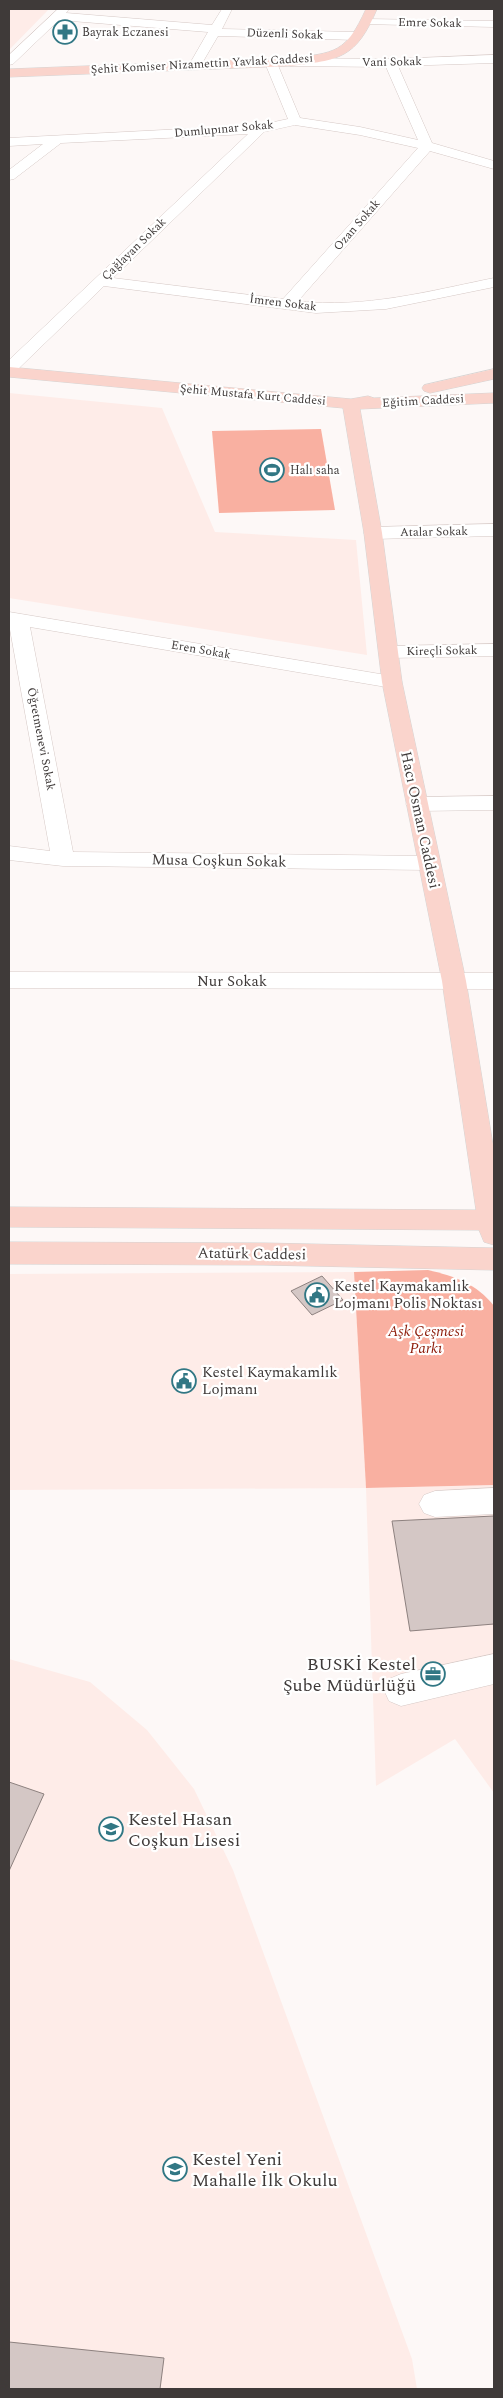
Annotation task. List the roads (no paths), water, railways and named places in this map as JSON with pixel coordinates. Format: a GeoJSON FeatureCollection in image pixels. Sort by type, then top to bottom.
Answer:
{"type":"FeatureCollection","features":[{"type":"Feature","properties":{"kind":"main road","name":"Şehit Komiser Nizamettin Yavlak Caddesi"},"geometry":{"type":"LineString","coordinates":[[9,73],[271,63],[322,58],[341,52],[366,22],[371,9]]}},
{"type":"Feature","properties":{"kind":"main road","name":"Şehit Mustafa Kurt Caddesi"},"geometry":{"type":"LineString","coordinates":[[9,371],[351,404],[494,374]]}},
{"type":"Feature","properties":{"kind":"main road","name":"Eğitim Caddesi"},"geometry":{"type":"LineString","coordinates":[[351,404],[494,398]]}},
{"type":"Feature","properties":{"kind":"main road","name":"Hacı Osman Caddesi"},"geometry":{"type":"LineString","coordinates":[[351,404],[373,533],[392,682],[454,982],[493,1225]]}},
{"type":"Feature","properties":{"kind":"main road"},"geometry":{"type":"LineString","coordinates":[[9,1217],[264,1218],[493,1225]]}},
{"type":"Feature","properties":{"kind":"main road"},"geometry":{"type":"LineString","coordinates":[[264,1218],[264,1254]]}},
{"type":"Feature","properties":{"kind":"main road","name":"Atatürk Caddesi"},"geometry":{"type":"LineString","coordinates":[[9,1253],[264,1254],[494,1260]]}},
{"type":"Feature","properties":{"kind":"street"},"geometry":{"type":"LineString","coordinates":[[195,65],[227,9]]}},
{"type":"Feature","properties":{"kind":"street"},"geometry":{"type":"LineString","coordinates":[[9,61],[60,12]]}},
{"type":"Feature","properties":{"kind":"street","name":"Düzenli Sokak"},"geometry":{"type":"LineString","coordinates":[[60,12],[215,30],[356,36]]}},
{"type":"Feature","properties":{"kind":"street","name":"Emre Sokak"},"geometry":{"type":"LineString","coordinates":[[366,22],[494,24]]}},
{"type":"Feature","properties":{"kind":"street","name":"Vani Sokak"},"geometry":{"type":"LineString","coordinates":[[290,62],[391,63],[494,59]]}},
{"type":"Feature","properties":{"kind":"street"},"geometry":{"type":"LineString","coordinates":[[271,63],[295,121]]}},
{"type":"Feature","properties":{"kind":"street"},"geometry":{"type":"LineString","coordinates":[[391,63],[426,146]]}},
{"type":"Feature","properties":{"kind":"street","name":"Dumlupınar Sokak"},"geometry":{"type":"LineString","coordinates":[[9,142],[260,129],[295,121],[360,131],[426,146],[494,165]]}},
{"type":"Feature","properties":{"kind":"street","name":"Çağlayan Sokak"},"geometry":{"type":"LineString","coordinates":[[9,371],[260,129]]}},
{"type":"Feature","properties":{"kind":"street"},"geometry":{"type":"LineString","coordinates":[[9,176],[56,141]]}},
{"type":"Feature","properties":{"kind":"street","name":"Ozan Sokak"},"geometry":{"type":"LineString","coordinates":[[288,304],[426,146]]}},
{"type":"Feature","properties":{"kind":"street","name":"İmren Sokak"},"geometry":{"type":"LineString","coordinates":[[100,282],[316,308],[386,304],[494,283]]}},
{"type":"Feature","properties":{"kind":"street","name":"Atalar Sokak"},"geometry":{"type":"LineString","coordinates":[[373,533],[494,530]]}},
{"type":"Feature","properties":{"kind":"street","name":"Eren Sokak"},"geometry":{"type":"LineString","coordinates":[[14,618],[392,682]]}},
{"type":"Feature","properties":{"kind":"street","name":"Öğretmenevi Sokak"},"geometry":{"type":"LineString","coordinates":[[14,618],[63,860]]}},
{"type":"Feature","properties":{"kind":"street","name":"Kireçli Sokak"},"geometry":{"type":"LineString","coordinates":[[389,652],[494,650]]}},
{"type":"Feature","properties":{"kind":"street"},"geometry":{"type":"LineString","coordinates":[[417,804],[494,803]]}},
{"type":"Feature","properties":{"kind":"street","name":"Musa Coşkun Sokak"},"geometry":{"type":"LineString","coordinates":[[9,853],[63,860],[429,863]]}},
{"type":"Feature","properties":{"kind":"street","name":"Nur Sokak"},"geometry":{"type":"LineString","coordinates":[[9,980],[494,982]]}},
{"type":"Feature","properties":{"kind":"street"},"geometry":{"type":"LineString","coordinates":[[435,1504],[494,1501]]}},
{"type":"Feature","properties":{"kind":"street"},"geometry":{"type":"LineString","coordinates":[[401,1690],[494,1669]]}},
{"type":"Feature","properties":{"kind":"place","name":"Bayrak Eczanesi"},"geometry":{"type":"Point","coordinates":[65,32]}},
{"type":"Feature","properties":{"kind":"place","name":"Halı saha"},"geometry":{"type":"Point","coordinates":[272,470]}},
{"type":"Feature","properties":{"kind":"place","name":"Kestel Kaymakamlık Lojmanı Polis Noktası"},"geometry":{"type":"Point","coordinates":[317,1295]}},
{"type":"Feature","properties":{"kind":"place","name":"Kestel Kaymakamlık Lojmanı"},"geometry":{"type":"Point","coordinates":[184,1381]}},
{"type":"Feature","properties":{"kind":"place","name":"BUSKİ Kestel Şube Müdürlüğü"},"geometry":{"type":"Point","coordinates":[433,1674]}},
{"type":"Feature","properties":{"kind":"place","name":"Kestel Hasan Coşkun Lisesi"},"geometry":{"type":"Point","coordinates":[111,1829]}},
{"type":"Feature","properties":{"kind":"place","name":"Kestel Yeni Mahalle İlk Okulu"},"geometry":{"type":"Point","coordinates":[175,2169]}},
{"type":"Feature","properties":{"kind":"park label","name":"Aşk Çeşmesi Parkı"},"geometry":{"type":"Point","coordinates":[426,1340]}}]}
